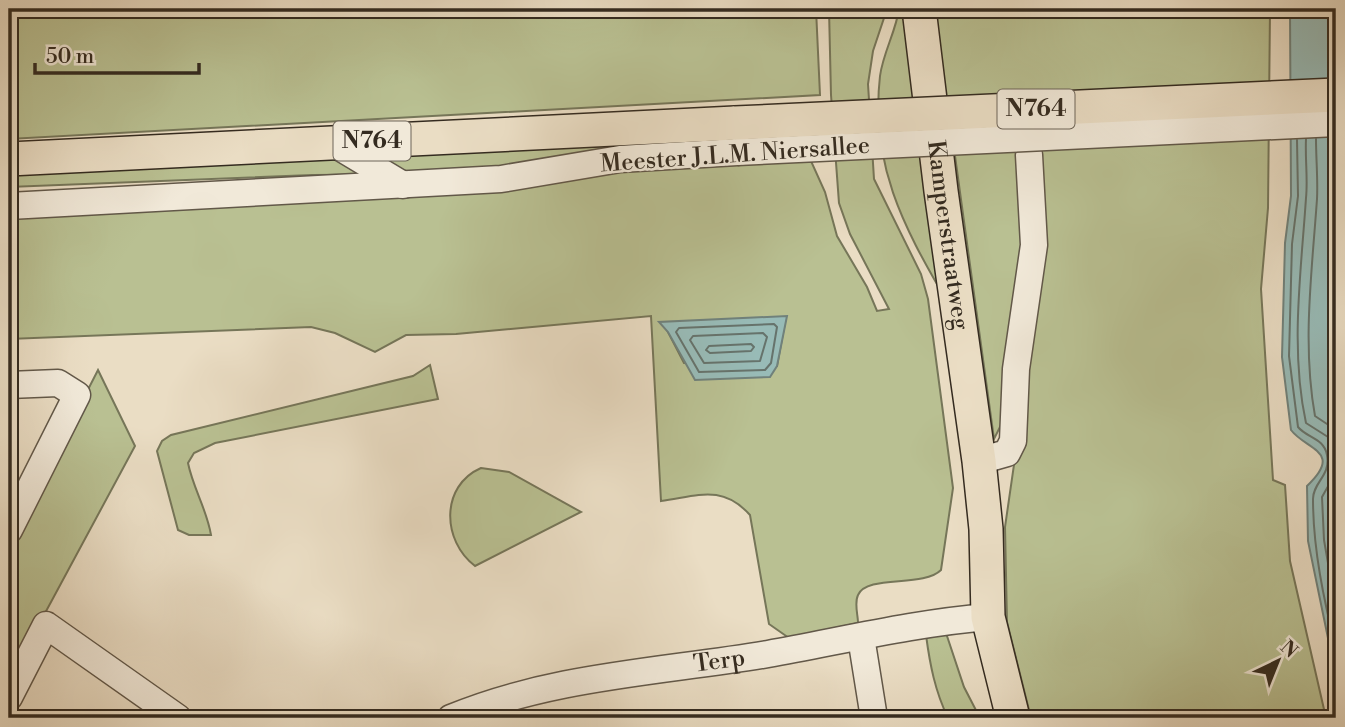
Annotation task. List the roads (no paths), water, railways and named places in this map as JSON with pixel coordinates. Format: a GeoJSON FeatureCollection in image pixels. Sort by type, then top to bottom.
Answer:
{"type":"FeatureCollection","features":[{"type":"Feature","properties":{"kind":"main road","name":"Kamperstraatweg"},"geometry":{"type":"LineString","coordinates":[[919,9],[941,191],[979,461],[986,529],[988,617],[1013,718]]}},
{"type":"Feature","properties":{"kind":"main road","name":"Meester J.L.M. Niersallee"},"geometry":{"type":"LineString","coordinates":[[9,159],[333,143],[736,138],[1336,95]]}},
{"type":"Feature","properties":{"kind":"street","name":"Meester J.L.M. Niersallee"},"geometry":{"type":"LineString","coordinates":[[9,206],[501,179],[736,138],[1336,123]]}},
{"type":"Feature","properties":{"kind":"street"},"geometry":{"type":"LineString","coordinates":[[333,143],[403,185]]}},
{"type":"Feature","properties":{"kind":"street"},"geometry":{"type":"LineString","coordinates":[[979,461],[1007,453],[1013,441],[1016,369],[1034,245],[1029,155]]}},
{"type":"Feature","properties":{"kind":"street"},"geometry":{"type":"LineString","coordinates":[[9,385],[58,383],[77,395],[9,530]]}},
{"type":"Feature","properties":{"kind":"street","name":"Terp"},"geometry":{"type":"LineString","coordinates":[[452,718],[493,701],[555,685],[860,637],[948,620],[988,617]]}},
{"type":"Feature","properties":{"kind":"street"},"geometry":{"type":"LineString","coordinates":[[9,697],[46,625],[178,718]]}},
{"type":"Feature","properties":{"kind":"street"},"geometry":{"type":"LineString","coordinates":[[860,637],[874,718]]}},
{"type":"Feature","properties":{"kind":"water"},"geometry":{"type":"Polygon","coordinates":[[[1290,9],[1336,9],[1336,677],[1308,541],[1307,486],[1318,474],[1322,458],[1291,430],[1282,357],[1285,243],[1291,196],[1290,9]]]}},
{"type":"Feature","properties":{"kind":"water"},"geometry":{"type":"Polygon","coordinates":[[[787,316],[777,366],[770,377],[695,380],[668,332],[659,322],[787,316]]]}}]}
